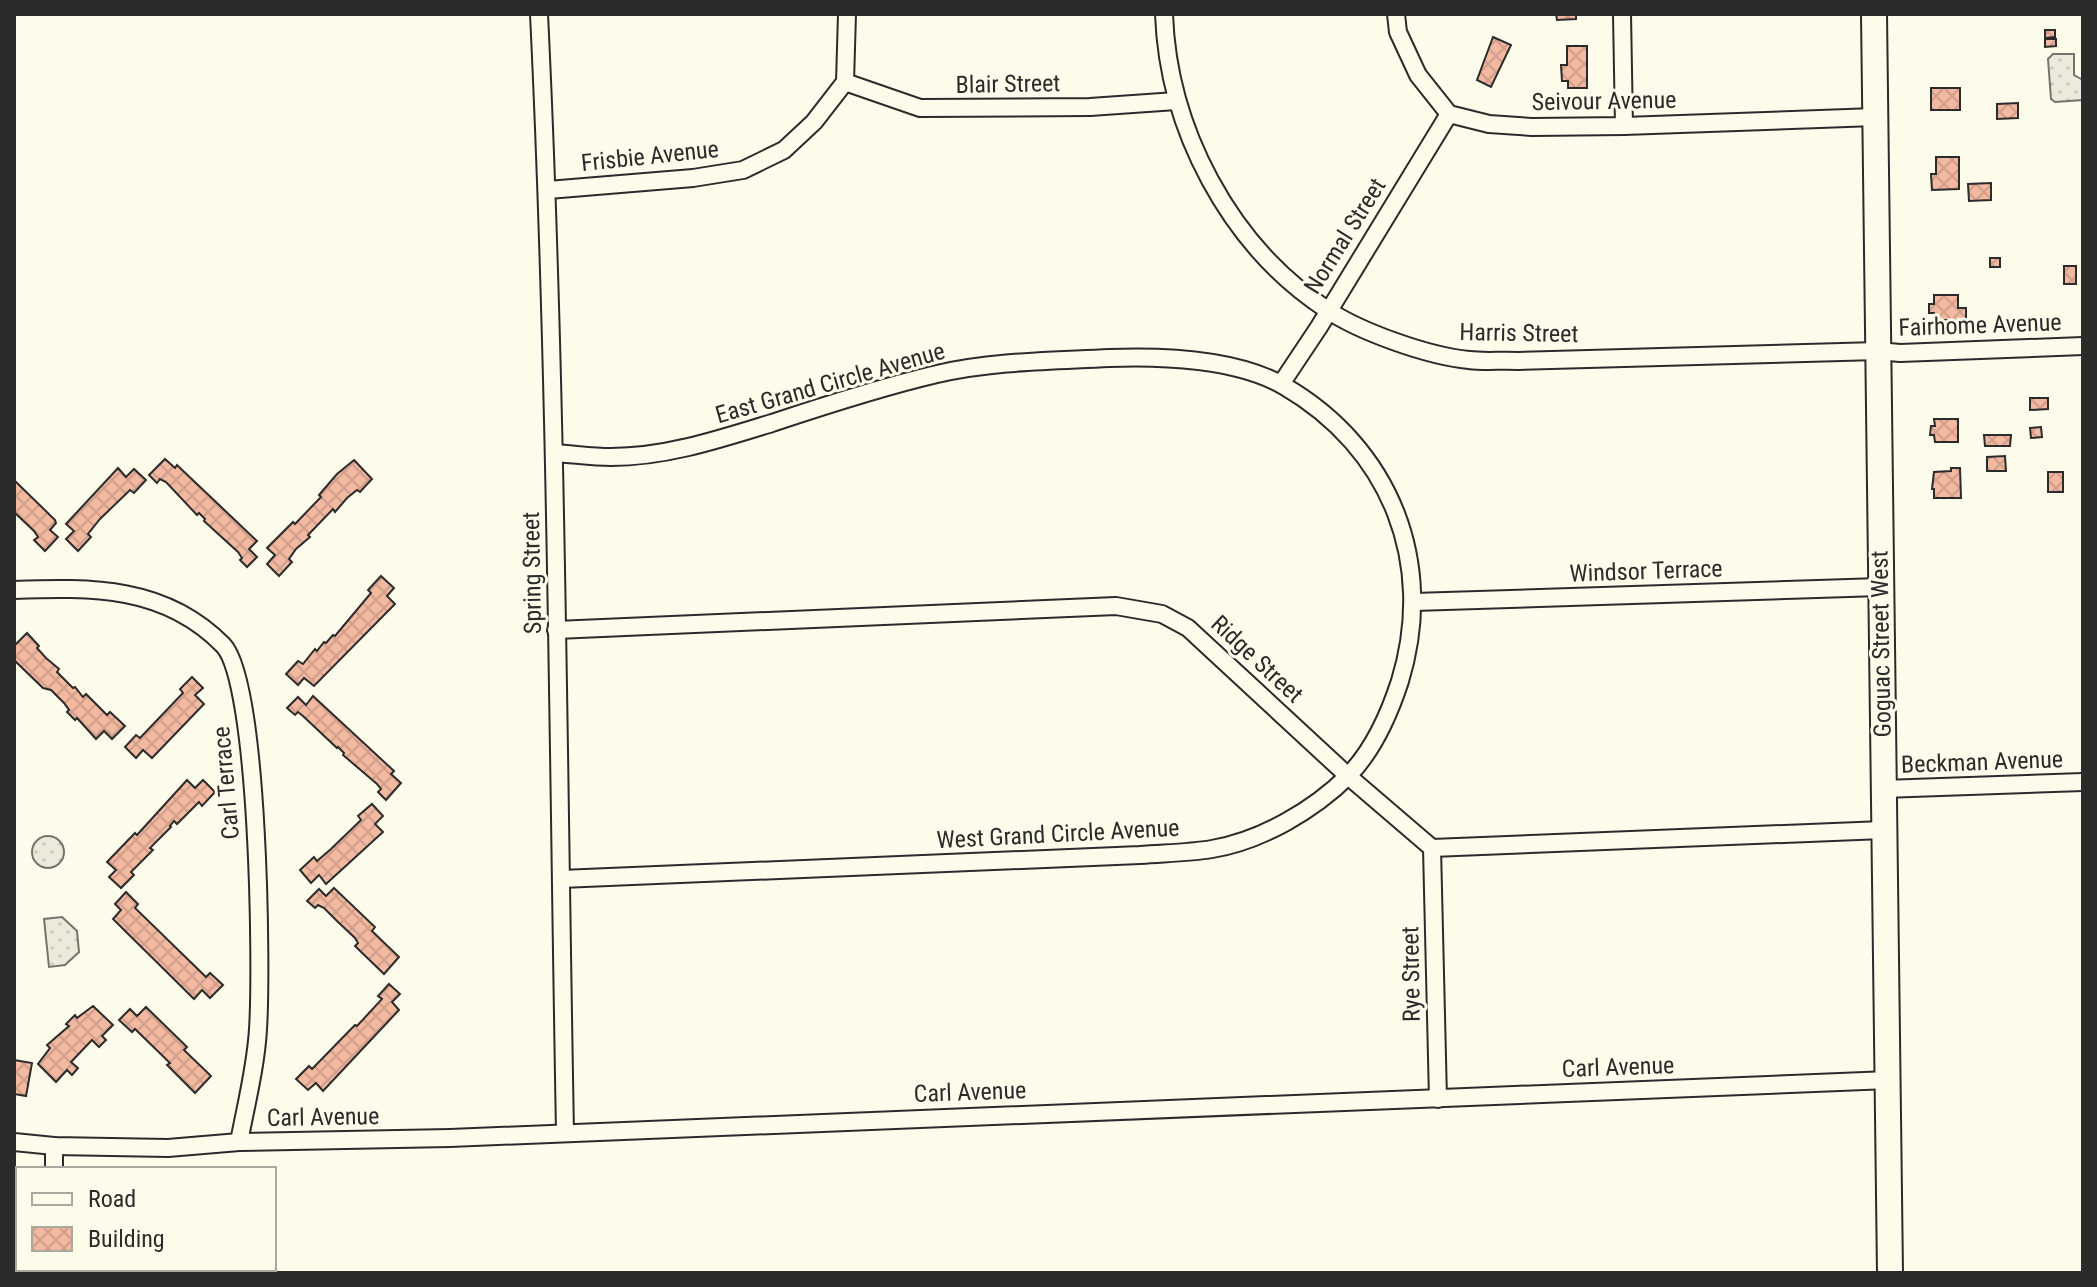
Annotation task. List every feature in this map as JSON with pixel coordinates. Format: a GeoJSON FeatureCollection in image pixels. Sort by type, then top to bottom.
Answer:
{"type":"FeatureCollection","features":[{"type":"Feature","properties":{"kind":"street","name":"Spring Street"},"geometry":{"type":"LineString","coordinates":[[539,14],[548,190],[565,1132]]}},
{"type":"Feature","properties":{"kind":"street"},"geometry":{"type":"LineString","coordinates":[[845,82],[847,14]]}},
{"type":"Feature","properties":{"kind":"street","name":"Harris Street"},"geometry":{"type":"LineString","coordinates":[[1164,14],[1165,41],[1176,101],[1194,149],[1220,198],[1253,243],[1287,278],[1327,310],[1419,349],[1469,360],[1878,351]]}},
{"type":"Feature","properties":{"kind":"street"},"geometry":{"type":"LineString","coordinates":[[1396,14],[1398,32],[1418,75],[1449,114]]}},
{"type":"Feature","properties":{"kind":"street"},"geometry":{"type":"LineString","coordinates":[[1622,14],[1624,126]]}},
{"type":"Feature","properties":{"kind":"street","name":"Goguac Street West"},"geometry":{"type":"LineString","coordinates":[[1874,14],[1890,1273]]}},
{"type":"Feature","properties":{"kind":"street","name":"Frisbie Avenue"},"geometry":{"type":"LineString","coordinates":[[548,190],[693,178],[743,170],[784,150],[814,122],[845,82]]}},
{"type":"Feature","properties":{"kind":"street","name":"Blair Street"},"geometry":{"type":"LineString","coordinates":[[845,82],[920,108],[1090,107],[1176,101]]}},
{"type":"Feature","properties":{"kind":"street","name":"Seivour Avenue"},"geometry":{"type":"LineString","coordinates":[[1449,114],[1489,124],[1532,127],[1875,117]]}},
{"type":"Feature","properties":{"kind":"street","name":"Normal Street"},"geometry":{"type":"LineString","coordinates":[[1281,384],[1449,114]]}},
{"type":"Feature","properties":{"kind":"street","name":"Fairhome Avenue"},"geometry":{"type":"LineString","coordinates":[[1878,351],[1900,353],[2083,346]]}},
{"type":"Feature","properties":{"kind":"street","name":"East Grand Circle Avenue"},"geometry":{"type":"LineString","coordinates":[[554,453],[612,457],[711,442],[940,373],[1031,362],[1150,356],[1224,365],[1281,384],[1320,410],[1352,442],[1385,487],[1404,533],[1414,602]]}},
{"type":"Feature","properties":{"kind":"street","name":"Windsor Terrace"},"geometry":{"type":"LineString","coordinates":[[1414,602],[1880,587]]}},
{"type":"Feature","properties":{"kind":"street","name":"Carl Terrace"},"geometry":{"type":"LineString","coordinates":[[14,590],[123,592],[159,602],[191,617],[226,648],[241,694],[250,757],[260,918],[258,1031],[239,1142]]}},
{"type":"Feature","properties":{"kind":"street","name":"West Grand Circle Avenue"},"geometry":{"type":"LineString","coordinates":[[561,879],[1140,855],[1213,849],[1256,837],[1302,812],[1348,776],[1371,748],[1394,701],[1409,652],[1414,602]]}},
{"type":"Feature","properties":{"kind":"street","name":"Ridge Street"},"geometry":{"type":"LineString","coordinates":[[556,630],[1116,606],[1162,614],[1188,628],[1348,776],[1432,848]]}},
{"type":"Feature","properties":{"kind":"street","name":"Beckman Avenue"},"geometry":{"type":"LineString","coordinates":[[1883,789],[2083,782]]}},
{"type":"Feature","properties":{"kind":"street"},"geometry":{"type":"LineString","coordinates":[[1432,848],[1883,830]]}},
{"type":"Feature","properties":{"kind":"street","name":"Rye Street"},"geometry":{"type":"LineString","coordinates":[[1432,848],[1438,1099]]}},
{"type":"Feature","properties":{"kind":"street","name":"Carl Avenue"},"geometry":{"type":"LineString","coordinates":[[14,1142],[54,1146],[168,1148],[239,1142],[450,1138],[1889,1080]]}},
{"type":"Feature","properties":{"kind":"street"},"geometry":{"type":"LineString","coordinates":[[54,1146],[54,1167]]}},
{"type":"Feature","properties":{"kind":"shaded area"},"geometry":{"type":"Polygon","coordinates":[[[2053,54],[2074,54],[2074,75],[2083,80],[2083,100],[2055,102],[2051,99],[2048,59],[2053,54]]]}},
{"type":"Feature","properties":{"kind":"shaded area"},"geometry":{"type":"Polygon","coordinates":[[[48,836],[60,840],[64,852],[60,864],[48,868],[36,864],[32,852],[36,840],[48,836]]]}},
{"type":"Feature","properties":{"kind":"shaded area"},"geometry":{"type":"Polygon","coordinates":[[[62,917],[77,931],[79,952],[65,965],[49,967],[44,919],[62,917]]]}},
{"type":"Feature","properties":{"kind":"building"},"geometry":{"type":"Polygon","coordinates":[[[1556,14],[1576,14],[1576,19],[1557,20],[1556,14]]]}},
{"type":"Feature","properties":{"kind":"building"},"geometry":{"type":"Polygon","coordinates":[[[2045,30],[2055,30],[2055,37],[2045,38],[2045,30]]]}},
{"type":"Feature","properties":{"kind":"building"},"geometry":{"type":"Polygon","coordinates":[[[1493,37],[1511,45],[1491,87],[1477,80],[1493,37]]]}},
{"type":"Feature","properties":{"kind":"building"},"geometry":{"type":"Polygon","coordinates":[[[2045,39],[2056,39],[2056,46],[2045,47],[2045,39]]]}},
{"type":"Feature","properties":{"kind":"building"},"geometry":{"type":"Polygon","coordinates":[[[1567,46],[1587,46],[1587,88],[1568,88],[1568,81],[1562,81],[1561,65],[1567,65],[1567,46]]]}},
{"type":"Feature","properties":{"kind":"building"},"geometry":{"type":"Polygon","coordinates":[[[1931,88],[1960,88],[1960,110],[1931,110],[1931,88]]]}},
{"type":"Feature","properties":{"kind":"building"},"geometry":{"type":"Polygon","coordinates":[[[2018,103],[2018,118],[1997,119],[1997,104],[2018,103]]]}},
{"type":"Feature","properties":{"kind":"building"},"geometry":{"type":"Polygon","coordinates":[[[1936,157],[1959,157],[1959,189],[1932,190],[1931,174],[1936,174],[1936,157]]]}},
{"type":"Feature","properties":{"kind":"building"},"geometry":{"type":"Polygon","coordinates":[[[1991,183],[1991,200],[1969,201],[1968,184],[1991,183]]]}},
{"type":"Feature","properties":{"kind":"building"},"geometry":{"type":"Polygon","coordinates":[[[1990,258],[2000,258],[2000,267],[1990,267],[1990,258]]]}},
{"type":"Feature","properties":{"kind":"building"},"geometry":{"type":"Polygon","coordinates":[[[2064,266],[2076,266],[2076,284],[2064,284],[2064,266]]]}},
{"type":"Feature","properties":{"kind":"building"},"geometry":{"type":"Polygon","coordinates":[[[1934,295],[1958,295],[1958,308],[1966,308],[1966,320],[1934,320],[1934,313],[1929,313],[1929,304],[1934,304],[1934,295]]]}},
{"type":"Feature","properties":{"kind":"building"},"geometry":{"type":"Polygon","coordinates":[[[2030,398],[2048,398],[2048,409],[2030,410],[2030,398]]]}},
{"type":"Feature","properties":{"kind":"building"},"geometry":{"type":"Polygon","coordinates":[[[1934,419],[1958,419],[1958,442],[1935,442],[1934,435],[1930,435],[1931,426],[1935,426],[1934,419]]]}},
{"type":"Feature","properties":{"kind":"building"},"geometry":{"type":"Polygon","coordinates":[[[2041,427],[2042,437],[2031,438],[2030,428],[2041,427]]]}},
{"type":"Feature","properties":{"kind":"building"},"geometry":{"type":"Polygon","coordinates":[[[1984,435],[2011,435],[2010,446],[1985,446],[1984,435]]]}},
{"type":"Feature","properties":{"kind":"building"},"geometry":{"type":"Polygon","coordinates":[[[2005,456],[2006,471],[1987,471],[1987,457],[2005,456]]]}},
{"type":"Feature","properties":{"kind":"building"},"geometry":{"type":"Polygon","coordinates":[[[165,459],[175,468],[177,465],[257,541],[249,549],[257,557],[247,567],[240,560],[242,558],[238,552],[166,482],[160,479],[157,483],[149,475],[165,459]]]}},
{"type":"Feature","properties":{"kind":"building"},"geometry":{"type":"Polygon","coordinates":[[[354,460],[372,479],[360,492],[357,490],[347,498],[335,512],[333,509],[308,535],[310,537],[296,549],[289,559],[292,562],[279,576],[267,564],[275,555],[267,548],[293,522],[295,524],[321,497],[319,495],[337,474],[354,460]]]}},
{"type":"Feature","properties":{"kind":"building"},"geometry":{"type":"Polygon","coordinates":[[[118,468],[126,477],[134,469],[146,480],[134,493],[130,490],[100,519],[88,534],[91,537],[78,551],[66,539],[74,531],[66,524],[118,468]]]}},
{"type":"Feature","properties":{"kind":"building"},"geometry":{"type":"Polygon","coordinates":[[[1951,468],[1960,468],[1961,498],[1934,498],[1934,472],[1951,471],[1951,468]]]}},
{"type":"Feature","properties":{"kind":"building"},"geometry":{"type":"Polygon","coordinates":[[[2048,472],[2063,472],[2063,492],[2048,492],[2048,472]]]}},
{"type":"Feature","properties":{"kind":"building"},"geometry":{"type":"Polygon","coordinates":[[[14,480],[55,520],[50,530],[58,537],[45,551],[34,540],[38,537],[34,531],[14,512],[14,480]]]}},
{"type":"Feature","properties":{"kind":"building"},"geometry":{"type":"Polygon","coordinates":[[[381,576],[394,588],[387,596],[395,604],[314,686],[304,678],[298,685],[286,674],[298,661],[303,664],[315,649],[317,651],[324,642],[335,636],[371,593],[368,590],[381,576]]]}},
{"type":"Feature","properties":{"kind":"building"},"geometry":{"type":"Polygon","coordinates":[[[27,633],[73,688],[83,697],[86,694],[107,715],[110,712],[125,726],[112,739],[104,731],[96,739],[77,718],[75,720],[67,712],[69,710],[64,703],[51,690],[43,688],[14,660],[14,646],[27,633]]]}},
{"type":"Feature","properties":{"kind":"building"},"geometry":{"type":"Polygon","coordinates":[[[192,677],[203,688],[195,695],[204,704],[152,758],[143,750],[136,758],[125,747],[136,735],[140,738],[183,693],[180,689],[192,677]]]}},
{"type":"Feature","properties":{"kind":"building"},"geometry":{"type":"Polygon","coordinates":[[[313,696],[394,771],[391,774],[401,783],[386,800],[378,792],[381,789],[377,784],[338,747],[298,712],[295,715],[287,708],[298,697],[306,705],[313,696]]]}},
{"type":"Feature","properties":{"kind":"building"},"geometry":{"type":"Polygon","coordinates":[[[187,780],[195,788],[203,780],[215,792],[202,806],[199,802],[177,824],[174,821],[121,888],[109,877],[116,870],[107,862],[135,833],[137,835],[187,780]]]}},
{"type":"Feature","properties":{"kind":"building"},"geometry":{"type":"Polygon","coordinates":[[[372,804],[383,816],[375,824],[383,832],[326,884],[319,875],[311,883],[300,870],[314,857],[317,861],[331,849],[361,820],[358,816],[372,804]]]}},
{"type":"Feature","properties":{"kind":"building"},"geometry":{"type":"Polygon","coordinates":[[[334,888],[375,927],[372,931],[399,957],[384,974],[355,946],[358,943],[355,938],[324,908],[318,905],[315,908],[307,901],[319,889],[326,896],[334,888]]]}},
{"type":"Feature","properties":{"kind":"building"},"geometry":{"type":"Polygon","coordinates":[[[126,892],[138,904],[135,908],[206,977],[210,973],[223,985],[210,998],[202,990],[194,999],[113,919],[121,910],[115,904],[126,892]]]}},
{"type":"Feature","properties":{"kind":"building"},"geometry":{"type":"Polygon","coordinates":[[[389,984],[400,994],[392,1002],[399,1010],[323,1091],[316,1083],[308,1090],[296,1079],[309,1066],[312,1069],[357,1026],[382,999],[378,996],[389,984]]]}},
{"type":"Feature","properties":{"kind":"building"},"geometry":{"type":"Polygon","coordinates":[[[93,1006],[113,1025],[102,1036],[106,1040],[99,1047],[92,1040],[71,1062],[78,1068],[72,1075],[67,1070],[56,1082],[38,1064],[50,1048],[47,1045],[69,1026],[66,1024],[75,1015],[77,1018],[93,1006]]]}},
{"type":"Feature","properties":{"kind":"building"},"geometry":{"type":"Polygon","coordinates":[[[146,1007],[187,1047],[184,1050],[211,1076],[195,1093],[135,1029],[132,1032],[119,1020],[130,1009],[137,1016],[146,1007]]]}},
{"type":"Feature","properties":{"kind":"building"},"geometry":{"type":"Polygon","coordinates":[[[14,1060],[32,1063],[26,1096],[14,1094],[14,1060]]]}}]}
